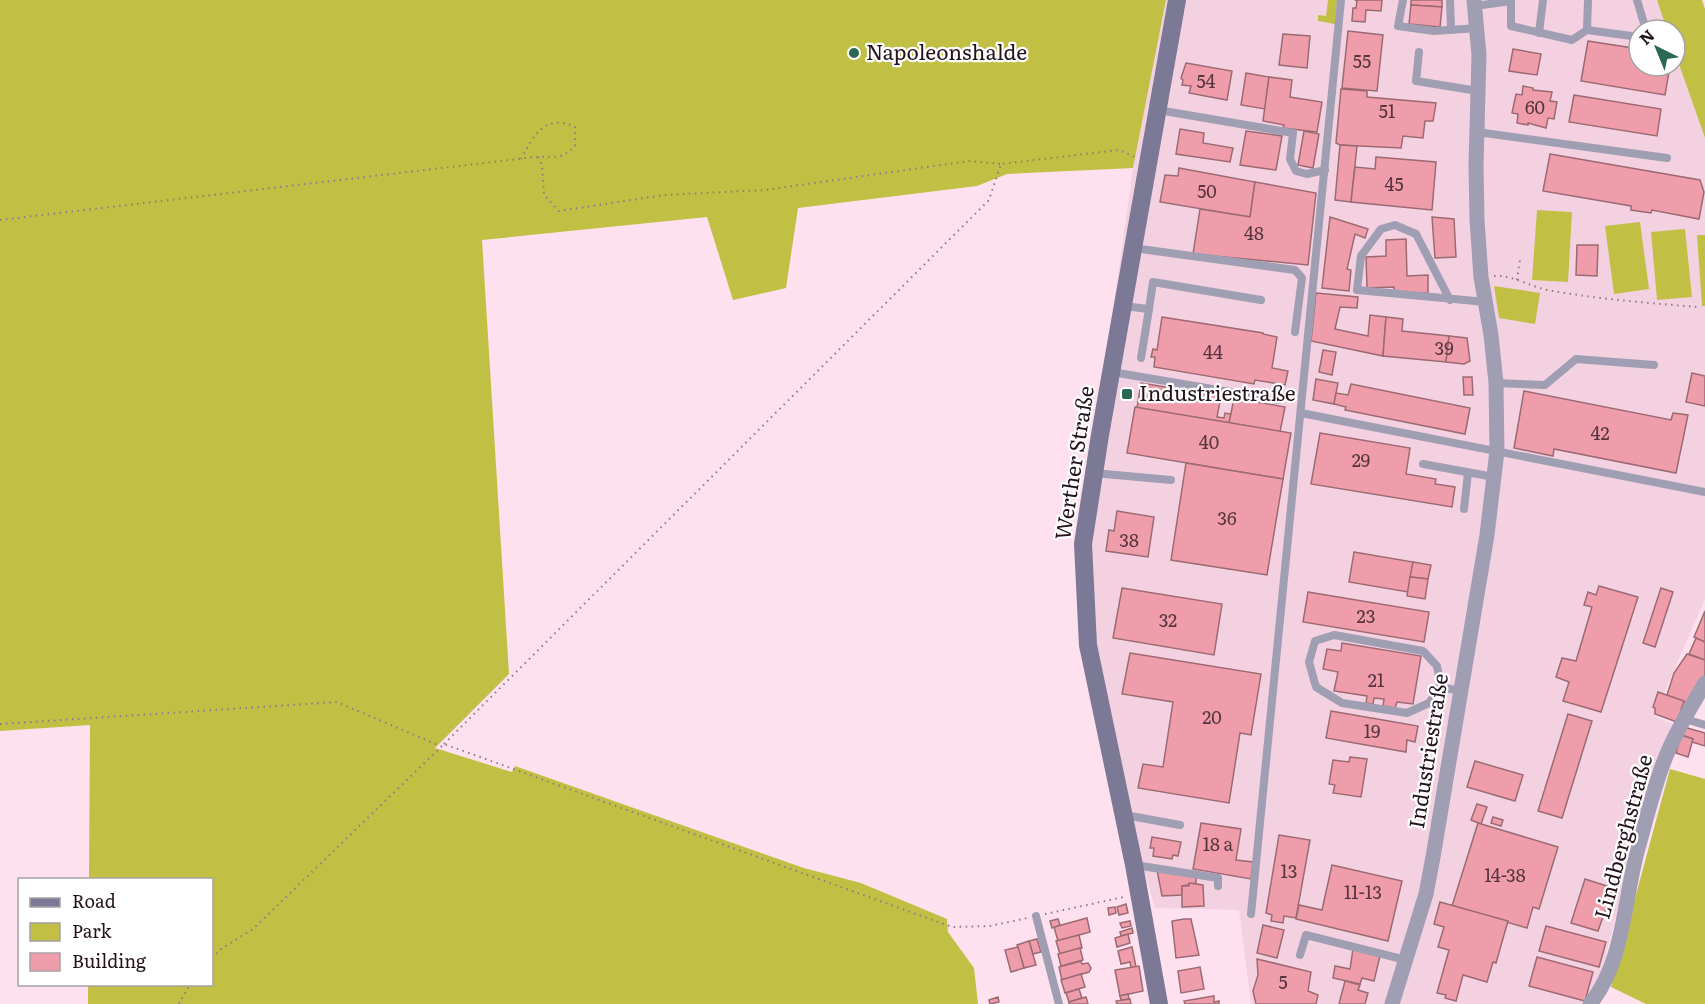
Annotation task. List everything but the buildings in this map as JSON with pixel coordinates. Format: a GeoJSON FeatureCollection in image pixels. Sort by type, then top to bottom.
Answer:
{"type":"FeatureCollection","features":[{"type":"Feature","properties":{"kind":"street","name":"Werther Straße"},"geometry":{"type":"LineString","coordinates":[[1159,1004],[1134,865],[1088,645],[1083,544],[1177,0]]}},
{"type":"Feature","properties":{"kind":"street","name":"Industriestraße"},"geometry":{"type":"LineString","coordinates":[[1392,1004],[1426,894],[1487,536],[1497,451],[1496,383],[1477,220],[1478,28],[1475,3]]}},
{"type":"Feature","properties":{"kind":"street","name":"Lindberghstraße"},"geometry":{"type":"LineString","coordinates":[[1590,1004],[1601,990],[1611,969],[1637,850],[1663,764],[1704,687]]}},
{"type":"Feature","properties":{"kind":"lane"},"geometry":{"type":"LineString","coordinates":[[1251,914],[1341,0]]}},
{"type":"Feature","properties":{"kind":"lane"},"geometry":{"type":"LineString","coordinates":[[1403,0],[1398,26],[1434,31],[1478,28]]}},
{"type":"Feature","properties":{"kind":"lane"},"geometry":{"type":"LineString","coordinates":[[1450,0],[1450,29]]}},
{"type":"Feature","properties":{"kind":"lane"},"geometry":{"type":"LineString","coordinates":[[1475,3],[1511,0],[1511,26],[1539,33],[1572,40],[1587,30],[1627,35]]}},
{"type":"Feature","properties":{"kind":"lane"},"geometry":{"type":"LineString","coordinates":[[1539,33],[1544,0]]}},
{"type":"Feature","properties":{"kind":"lane"},"geometry":{"type":"LineString","coordinates":[[1587,30],[1588,0]]}},
{"type":"Feature","properties":{"kind":"lane"},"geometry":{"type":"LineString","coordinates":[[1637,0],[1642,18]]}},
{"type":"Feature","properties":{"kind":"lane"},"geometry":{"type":"LineString","coordinates":[[1419,52],[1416,81],[1478,91]]}},
{"type":"Feature","properties":{"kind":"lane"},"geometry":{"type":"LineString","coordinates":[[1157,110],[1293,133],[1290,159],[1296,171],[1307,174],[1325,170]]}},
{"type":"Feature","properties":{"kind":"lane"},"geometry":{"type":"LineString","coordinates":[[1477,132],[1667,158]]}},
{"type":"Feature","properties":{"kind":"lane"},"geometry":{"type":"LineString","coordinates":[[1450,300],[1416,234],[1395,225],[1381,229],[1361,256],[1357,290],[1450,300],[1486,302]]}},
{"type":"Feature","properties":{"kind":"lane"},"geometry":{"type":"LineString","coordinates":[[1133,248],[1294,270],[1302,278],[1295,332]]}},
{"type":"Feature","properties":{"kind":"lane"},"geometry":{"type":"LineString","coordinates":[[1141,358],[1153,282],[1261,300]]}},
{"type":"Feature","properties":{"kind":"lane"},"geometry":{"type":"LineString","coordinates":[[1123,306],[1149,309]]}},
{"type":"Feature","properties":{"kind":"lane"},"geometry":{"type":"LineString","coordinates":[[1496,383],[1545,385],[1576,359],[1654,365]]}},
{"type":"Feature","properties":{"kind":"lane"},"geometry":{"type":"LineString","coordinates":[[1112,372],[1278,400]]}},
{"type":"Feature","properties":{"kind":"lane"},"geometry":{"type":"LineString","coordinates":[[1301,413],[1705,492]]}},
{"type":"Feature","properties":{"kind":"lane"},"geometry":{"type":"LineString","coordinates":[[1423,465],[1494,477]]}},
{"type":"Feature","properties":{"kind":"lane"},"geometry":{"type":"LineString","coordinates":[[1094,473],[1171,480]]}},
{"type":"Feature","properties":{"kind":"lane"},"geometry":{"type":"LineString","coordinates":[[1464,509],[1468,473]]}},
{"type":"Feature","properties":{"kind":"lane"},"geometry":{"type":"LineString","coordinates":[[1334,635],[1423,651],[1437,666],[1441,687],[1429,704],[1407,713],[1342,703],[1316,687],[1309,662],[1315,641],[1334,635]]}},
{"type":"Feature","properties":{"kind":"lane"},"geometry":{"type":"LineString","coordinates":[[1441,687],[1460,691]]}},
{"type":"Feature","properties":{"kind":"lane"},"geometry":{"type":"LineString","coordinates":[[1685,719],[1705,725]]}},
{"type":"Feature","properties":{"kind":"lane"},"geometry":{"type":"LineString","coordinates":[[1123,815],[1180,825]]}},
{"type":"Feature","properties":{"kind":"lane"},"geometry":{"type":"LineString","coordinates":[[1134,865],[1218,878],[1218,886]]}},
{"type":"Feature","properties":{"kind":"lane"},"geometry":{"type":"LineString","coordinates":[[1036,916],[1059,1004]]}},
{"type":"Feature","properties":{"kind":"lane"},"geometry":{"type":"LineString","coordinates":[[1300,955],[1306,936],[1407,960]]}},
{"type":"Feature","properties":{"kind":"path"},"geometry":{"type":"LineString","coordinates":[[0,220],[521,159],[538,157],[559,157],[568,154],[575,146],[575,127],[567,123],[556,122],[544,125],[534,136],[521,159]]}},
{"type":"Feature","properties":{"kind":"path"},"geometry":{"type":"LineString","coordinates":[[538,157],[542,165],[544,195],[559,211],[664,195],[765,190],[969,161],[1001,164],[1119,150],[1148,164]]}},
{"type":"Feature","properties":{"kind":"path"},"geometry":{"type":"LineString","coordinates":[[213,957],[221,948],[253,929],[442,745],[989,200],[1001,164]]}},
{"type":"Feature","properties":{"kind":"path"},"geometry":{"type":"LineString","coordinates":[[1517,280],[1520,259]]}},
{"type":"Feature","properties":{"kind":"path"},"geometry":{"type":"LineString","coordinates":[[1482,277],[1503,276],[1545,289],[1598,298],[1698,306]]}},
{"type":"Feature","properties":{"kind":"path"},"geometry":{"type":"LineString","coordinates":[[0,724],[337,702],[442,745],[952,927],[990,926],[1139,894]]}},
{"type":"Feature","properties":{"kind":"path"},"geometry":{"type":"LineString","coordinates":[[179,1004],[189,986]]}},
{"type":"Feature","properties":{"kind":"shaded area"},"geometry":{"type":"Polygon","coordinates":[[[1166,0],[1657,0],[1663,18],[1627,18],[1627,78],[1684,78],[1705,138],[1705,599],[1654,716],[1672,724],[1642,818],[1599,981],[1583,1004],[1251,1004],[1239,910],[1155,908],[1079,649],[1075,552],[1133,168],[1166,0]]]}},
{"type":"Feature","properties":{"kind":"green space"},"geometry":{"type":"Polygon","coordinates":[[[0,0],[1166,0],[1133,168],[1007,174],[977,186],[798,208],[786,288],[733,300],[707,217],[482,240],[509,674],[435,748],[512,772],[515,766],[804,868],[861,883],[947,919],[948,932],[974,968],[978,1004],[88,1004],[88,986],[213,986],[213,878],[89,878],[90,725],[0,731],[0,0]]]}},
{"type":"Feature","properties":{"kind":"green space"},"geometry":{"type":"Polygon","coordinates":[[[1328,0],[1337,0],[1335,24],[1318,21],[1318,15],[1326,16],[1328,0]]]}},
{"type":"Feature","properties":{"kind":"green space"},"geometry":{"type":"Polygon","coordinates":[[[1657,0],[1702,0],[1705,9],[1705,138],[1684,78],[1687,78],[1687,18],[1663,18],[1657,0]]]}},
{"type":"Feature","properties":{"kind":"green space"},"geometry":{"type":"Polygon","coordinates":[[[1537,210],[1572,212],[1568,282],[1532,280],[1537,210]]]}},
{"type":"Feature","properties":{"kind":"green space"},"geometry":{"type":"Polygon","coordinates":[[[1640,222],[1649,289],[1614,294],[1605,226],[1640,222]]]}},
{"type":"Feature","properties":{"kind":"green space"},"geometry":{"type":"Polygon","coordinates":[[[1685,229],[1692,297],[1657,300],[1651,232],[1685,229]]]}},
{"type":"Feature","properties":{"kind":"green space"},"geometry":{"type":"Polygon","coordinates":[[[1697,235],[1705,235],[1705,306],[1702,306],[1697,235]]]}},
{"type":"Feature","properties":{"kind":"green space"},"geometry":{"type":"Polygon","coordinates":[[[1494,286],[1540,293],[1535,324],[1499,318],[1494,286]]]}},
{"type":"Feature","properties":{"kind":"green space"},"geometry":{"type":"Polygon","coordinates":[[[1670,769],[1705,779],[1705,1004],[1646,1004],[1611,987],[1670,769]]]}},
{"type":"Feature","properties":{"kind":"place","name":"Napoleonshalde"},"geometry":{"type":"Point","coordinates":[854,53]}},
{"type":"Feature","properties":{"kind":"place","name":"Industriestraße"},"geometry":{"type":"Point","coordinates":[1127,394]}}]}
